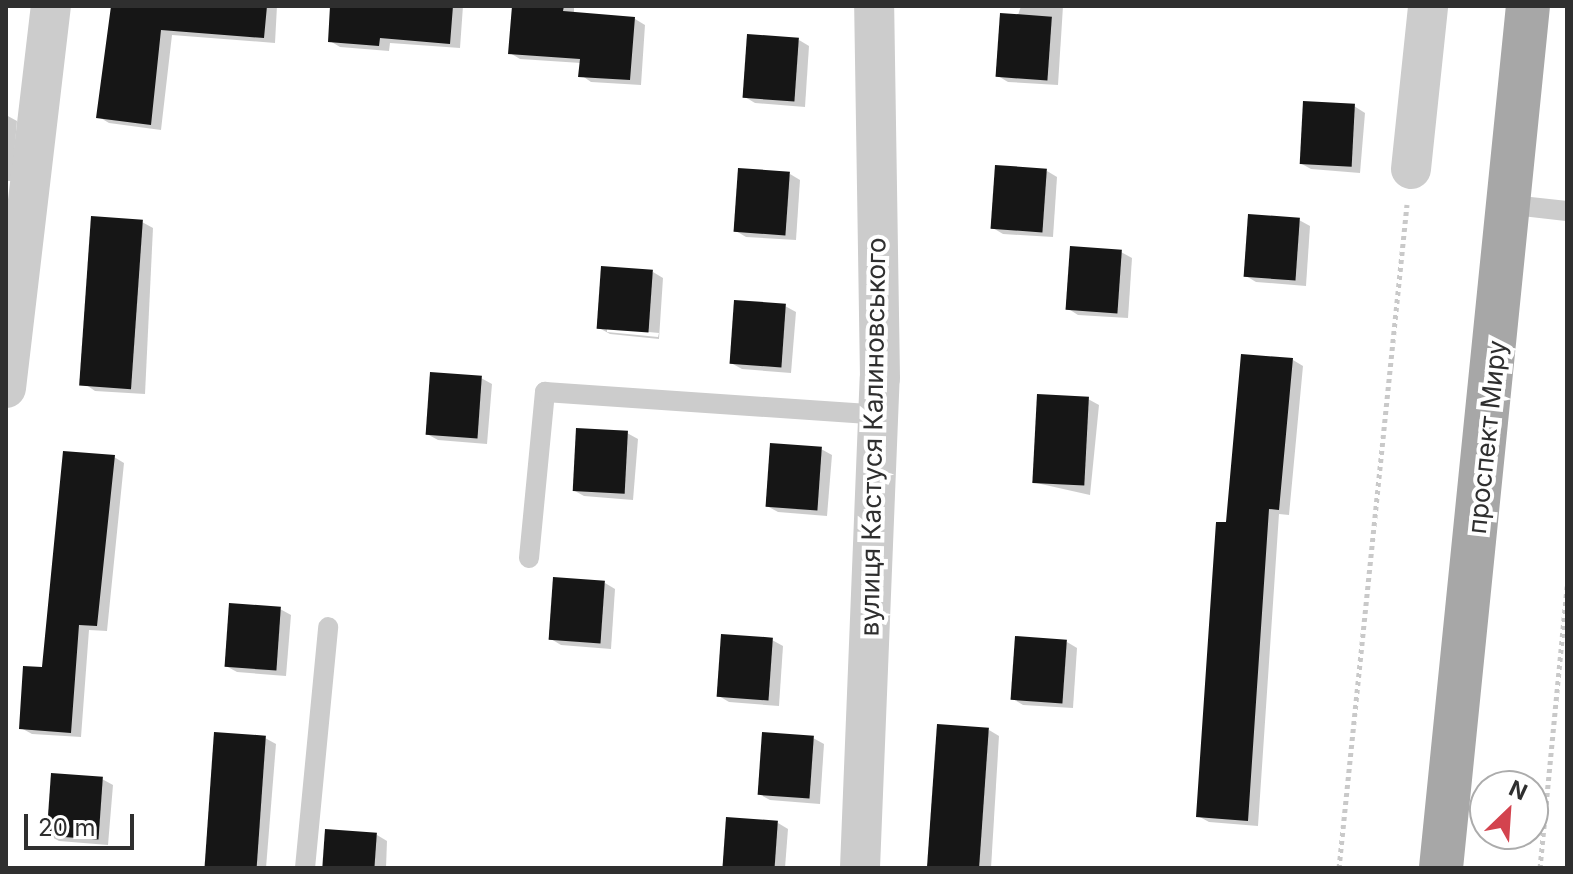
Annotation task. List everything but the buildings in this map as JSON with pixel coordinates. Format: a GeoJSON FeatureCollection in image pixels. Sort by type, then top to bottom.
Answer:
{"type":"FeatureCollection","features":[{"type":"Feature","properties":{"kind":"main road","name":"проспект Миру"},"geometry":{"type":"LineString","coordinates":[[1441,868],[1512,205],[1528,6]]}},
{"type":"Feature","properties":{"kind":"street"},"geometry":{"type":"LineString","coordinates":[[6,388],[51,6]]}},
{"type":"Feature","properties":{"kind":"street","name":"вулиця Кастуся Калиновського"},"geometry":{"type":"LineString","coordinates":[[860,868],[879,415],[874,6]]}},
{"type":"Feature","properties":{"kind":"street"},"geometry":{"type":"LineString","coordinates":[[1411,169],[1428,6]]}},
{"type":"Feature","properties":{"kind":"lane"},"geometry":{"type":"LineString","coordinates":[[1512,205],[1567,211]]}},
{"type":"Feature","properties":{"kind":"lane"},"geometry":{"type":"LineString","coordinates":[[529,558],[545,392],[879,415]]}},
{"type":"Feature","properties":{"kind":"lane"},"geometry":{"type":"LineString","coordinates":[[305,868],[328,627]]}},
{"type":"Feature","properties":{"kind":"path"},"geometry":{"type":"LineString","coordinates":[[1339,868],[1411,169]]}},
{"type":"Feature","properties":{"kind":"path"},"geometry":{"type":"LineString","coordinates":[[1540,868],[1567,586]]}}]}
